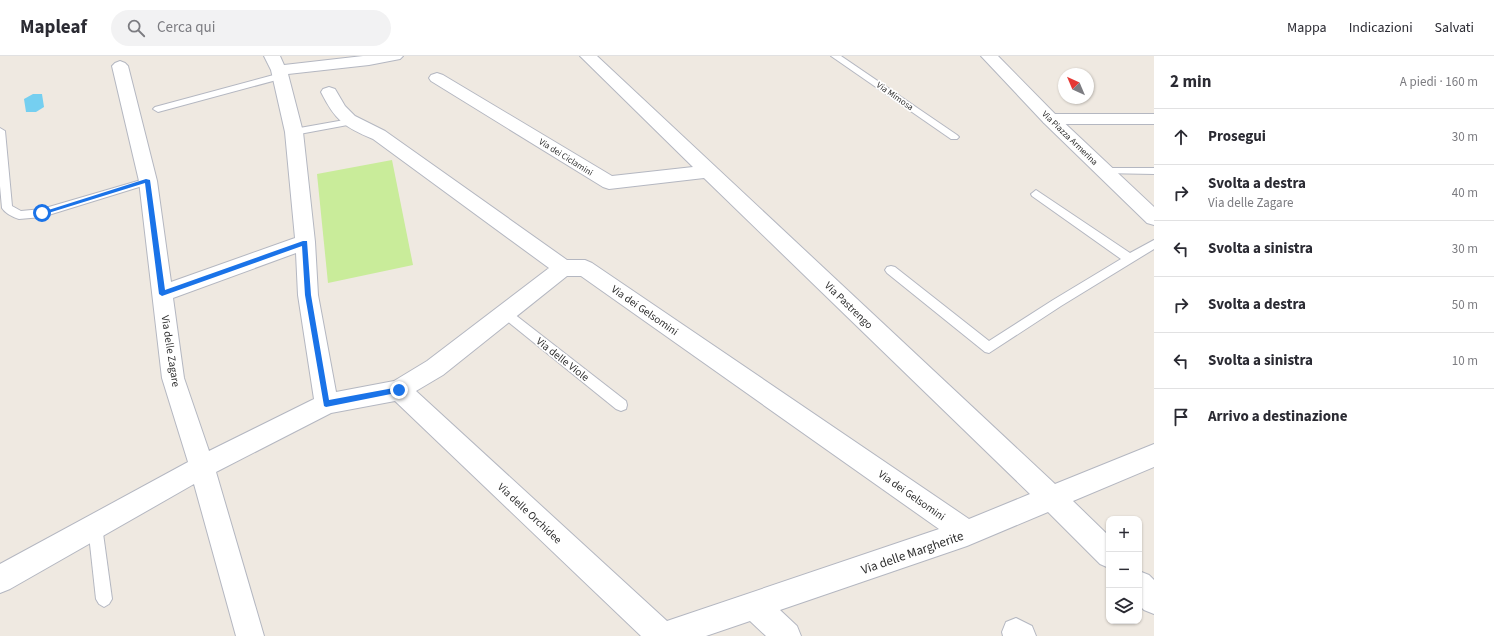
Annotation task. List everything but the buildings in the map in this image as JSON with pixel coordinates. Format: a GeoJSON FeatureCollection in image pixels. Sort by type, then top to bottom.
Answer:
{"type":"FeatureCollection","features":[{"type":"Feature","properties":{"kind":"street"},"geometry":{"type":"LineString","coordinates":[[326,404],[308,295],[305,242],[294,132],[277,67],[369,60],[396,56]]}},
{"type":"Feature","properties":{"kind":"street","name":"Via Pastrengo"},"geometry":{"type":"LineString","coordinates":[[588,56],[1052,498],[1106,552]]}},
{"type":"Feature","properties":{"kind":"street","name":"Via Piazza Armerina"},"geometry":{"type":"LineString","coordinates":[[989,56],[1050,119],[1154,218]]}},
{"type":"Feature","properties":{"kind":"street","name":"Via delle Zagare"},"geometry":{"type":"LineString","coordinates":[[120,66],[148,180],[173,378],[202,468],[250,636]]}},
{"type":"Feature","properties":{"kind":"street","name":"Via dei Ciclamini"},"geometry":{"type":"LineString","coordinates":[[437,78],[609,184],[709,171]]}},
{"type":"Feature","properties":{"kind":"street"},"geometry":{"type":"LineString","coordinates":[[0,579],[202,468],[326,404],[399,390],[435,368],[563,268],[379,135],[350,122],[337,109],[329,92]]}},
{"type":"Feature","properties":{"kind":"street"},"geometry":{"type":"LineString","coordinates":[[1050,119],[1154,119]]}},
{"type":"Feature","properties":{"kind":"street"},"geometry":{"type":"LineString","coordinates":[[162,294],[305,242]]}},
{"type":"Feature","properties":{"kind":"street","name":"Via dei Gelsomini"},"geometry":{"type":"LineString","coordinates":[[563,268],[585,268],[967,533]]}},
{"type":"Feature","properties":{"kind":"street","name":"Via delle Orchidee"},"geometry":{"type":"LineString","coordinates":[[399,390],[663,636]]}},
{"type":"Feature","properties":{"kind":"street","name":"Via delle Margherite"},"geometry":{"type":"LineString","coordinates":[[663,636],[967,533],[1154,455]]}},
{"type":"Feature","properties":{"kind":"street"},"geometry":{"type":"LineString","coordinates":[[1142,588],[1154,600]]}},
{"type":"Feature","properties":{"kind":"street"},"geometry":{"type":"LineString","coordinates":[[754,606],[787,636]]}},
{"type":"Feature","properties":{"kind":"lane","name":"Via Mimosa"},"geometry":{"type":"LineString","coordinates":[[835,56],[954,137]]}},
{"type":"Feature","properties":{"kind":"lane"},"geometry":{"type":"LineString","coordinates":[[158,109],[277,67]]}},
{"type":"Feature","properties":{"kind":"lane"},"geometry":{"type":"LineString","coordinates":[[294,132],[350,122]]}},
{"type":"Feature","properties":{"kind":"lane"},"geometry":{"type":"LineString","coordinates":[[0,131],[2,175],[7,208],[19,215],[42,213],[148,180]]}},
{"type":"Feature","properties":{"kind":"lane"},"geometry":{"type":"LineString","coordinates":[[1104,171],[1154,171]]}},
{"type":"Feature","properties":{"kind":"lane"},"geometry":{"type":"LineString","coordinates":[[1036,194],[1130,259]]}},
{"type":"Feature","properties":{"kind":"lane"},"geometry":{"type":"LineString","coordinates":[[891,270],[988,348],[1057,303],[1154,244]]}},
{"type":"Feature","properties":{"kind":"lane","name":"Via delle Viole"},"geometry":{"type":"LineString","coordinates":[[505,313],[621,405]]}},
{"type":"Feature","properties":{"kind":"lane"},"geometry":{"type":"LineString","coordinates":[[94,526],[104,599]]}},
{"type":"Feature","properties":{"kind":"green space"},"geometry":{"type":"Polygon","coordinates":[[[392,160],[413,265],[328,283],[317,174],[392,160]]]}},
{"type":"Feature","properties":{"kind":"water"},"geometry":{"type":"Polygon","coordinates":[[[33,94],[42,94],[44,107],[36,112],[26,112],[24,99],[33,94]]]}},
{"type":"Feature","properties":{"kind":"route"},"geometry":{"type":"LineString","coordinates":[[42,213],[148,180],[162,294],[305,242],[308,295],[326,404],[399,390]]}}]}
